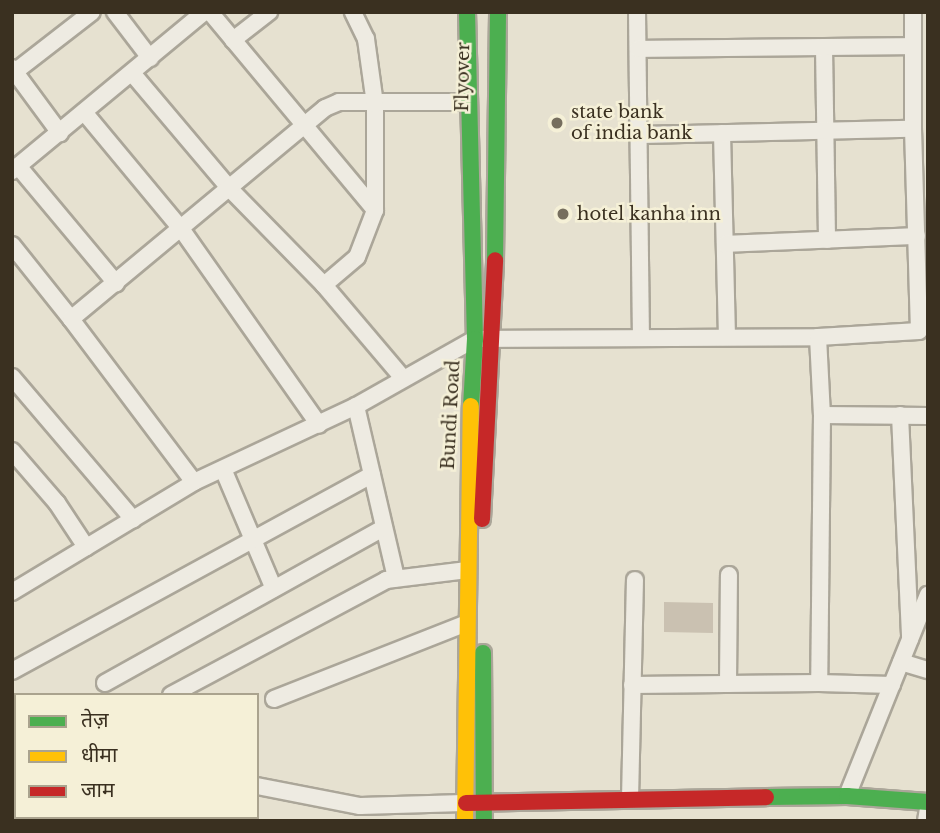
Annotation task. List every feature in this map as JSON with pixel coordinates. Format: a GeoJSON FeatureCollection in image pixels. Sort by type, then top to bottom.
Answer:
{"type":"FeatureCollection","features":[{"type":"Feature","properties":{"kind":"main road","name":"Bundi Road"},"geometry":{"type":"LineString","coordinates":[[465,821],[467,471],[475,339],[472,139],[475,100],[467,12]]}},
{"type":"Feature","properties":{"kind":"main road","name":"Flyover"},"geometry":{"type":"LineString","coordinates":[[475,100],[484,12]]}},
{"type":"Feature","properties":{"kind":"main road","name":"Bundi Road"},"geometry":{"type":"LineString","coordinates":[[484,813],[482,524],[494,338],[498,12]]}},
{"type":"Feature","properties":{"kind":"main road"},"geometry":{"type":"LineString","coordinates":[[464,803],[484,813],[630,799],[846,796],[928,802]]}},
{"type":"Feature","properties":{"kind":"street"},"geometry":{"type":"LineString","coordinates":[[60,133],[13,71],[92,12]]}},
{"type":"Feature","properties":{"kind":"street"},"geometry":{"type":"LineString","coordinates":[[115,12],[150,58]]}},
{"type":"Feature","properties":{"kind":"street"},"geometry":{"type":"LineString","coordinates":[[116,283],[15,168],[204,12]]}},
{"type":"Feature","properties":{"kind":"street"},"geometry":{"type":"LineString","coordinates":[[210,12],[303,128],[375,210]]}},
{"type":"Feature","properties":{"kind":"street"},"geometry":{"type":"LineString","coordinates":[[233,40],[269,12]]}},
{"type":"Feature","properties":{"kind":"street"},"geometry":{"type":"LineString","coordinates":[[324,285],[357,257],[375,210],[375,104],[366,39],[353,12]]}},
{"type":"Feature","properties":{"kind":"street"},"geometry":{"type":"LineString","coordinates":[[637,12],[641,337]]}},
{"type":"Feature","properties":{"kind":"street"},"geometry":{"type":"LineString","coordinates":[[12,592],[194,482],[319,425],[475,339],[818,337],[924,331],[917,236],[918,125],[913,12]]}},
{"type":"Feature","properties":{"kind":"street"},"geometry":{"type":"LineString","coordinates":[[638,50],[913,46]]}},
{"type":"Feature","properties":{"kind":"street"},"geometry":{"type":"LineString","coordinates":[[824,47],[828,131],[827,240]]}},
{"type":"Feature","properties":{"kind":"street"},"geometry":{"type":"LineString","coordinates":[[132,72],[230,189],[324,285],[402,377]]}},
{"type":"Feature","properties":{"kind":"street"},"geometry":{"type":"LineString","coordinates":[[71,319],[303,128],[340,102],[375,104],[475,100]]}},
{"type":"Feature","properties":{"kind":"street"},"geometry":{"type":"LineString","coordinates":[[84,112],[182,230],[319,425]]}},
{"type":"Feature","properties":{"kind":"street"},"geometry":{"type":"LineString","coordinates":[[639,135],[828,131],[918,125]]}},
{"type":"Feature","properties":{"kind":"street"},"geometry":{"type":"LineString","coordinates":[[722,133],[727,337]]}},
{"type":"Feature","properties":{"kind":"street"},"geometry":{"type":"LineString","coordinates":[[725,244],[917,236]]}},
{"type":"Feature","properties":{"kind":"street"},"geometry":{"type":"LineString","coordinates":[[15,254],[71,319],[194,482]]}},
{"type":"Feature","properties":{"kind":"street"},"geometry":{"type":"LineString","coordinates":[[818,337],[822,415],[819,683]]}},
{"type":"Feature","properties":{"kind":"street"},"geometry":{"type":"LineString","coordinates":[[12,377],[134,519]]}},
{"type":"Feature","properties":{"kind":"street"},"geometry":{"type":"LineString","coordinates":[[356,406],[396,578]]}},
{"type":"Feature","properties":{"kind":"street"},"geometry":{"type":"LineString","coordinates":[[822,415],[928,416]]}},
{"type":"Feature","properties":{"kind":"street"},"geometry":{"type":"LineString","coordinates":[[900,415],[910,639]]}},
{"type":"Feature","properties":{"kind":"street"},"geometry":{"type":"LineString","coordinates":[[12,451],[57,503],[86,547]]}},
{"type":"Feature","properties":{"kind":"street"},"geometry":{"type":"LineString","coordinates":[[223,469],[274,589]]}},
{"type":"Feature","properties":{"kind":"street"},"geometry":{"type":"LineString","coordinates":[[12,671],[372,475]]}},
{"type":"Feature","properties":{"kind":"street"},"geometry":{"type":"LineString","coordinates":[[105,683],[384,528]]}},
{"type":"Feature","properties":{"kind":"street"},"geometry":{"type":"LineString","coordinates":[[175,693],[345,598],[396,578],[467,570]]}},
{"type":"Feature","properties":{"kind":"street"},"geometry":{"type":"LineString","coordinates":[[728,684],[729,575]]}},
{"type":"Feature","properties":{"kind":"street"},"geometry":{"type":"LineString","coordinates":[[630,799],[635,580]]}},
{"type":"Feature","properties":{"kind":"street"},"geometry":{"type":"LineString","coordinates":[[846,796],[928,595]]}},
{"type":"Feature","properties":{"kind":"street"},"geometry":{"type":"LineString","coordinates":[[274,699],[467,623]]}},
{"type":"Feature","properties":{"kind":"street"},"geometry":{"type":"LineString","coordinates":[[901,662],[928,670]]}},
{"type":"Feature","properties":{"kind":"street"},"geometry":{"type":"LineString","coordinates":[[632,685],[891,685]]}},
{"type":"Feature","properties":{"kind":"street"},"geometry":{"type":"LineString","coordinates":[[259,786],[360,806],[464,803]]}},
{"type":"Feature","properties":{"kind":"street"},"geometry":{"type":"LineString","coordinates":[[926,821],[928,809]]}},
{"type":"Feature","properties":{"kind":"building"},"geometry":{"type":"Polygon","coordinates":[[[664,602],[713,603],[713,633],[664,632],[664,602]]]}},
{"type":"Feature","properties":{"kind":"traffic: fast"},"geometry":{"type":"LineString","coordinates":[[467,12],[475,339],[471,406]]}},
{"type":"Feature","properties":{"kind":"traffic: fast"},"geometry":{"type":"LineString","coordinates":[[495,260],[498,12]]}},
{"type":"Feature","properties":{"kind":"traffic: fast"},"geometry":{"type":"LineString","coordinates":[[483,653],[484,821]]}},
{"type":"Feature","properties":{"kind":"traffic: fast"},"geometry":{"type":"LineString","coordinates":[[766,797],[847,796],[928,802]]}},
{"type":"Feature","properties":{"kind":"traffic: slow"},"geometry":{"type":"LineString","coordinates":[[465,821],[471,406]]}},
{"type":"Feature","properties":{"kind":"traffic: jam"},"geometry":{"type":"LineString","coordinates":[[482,519],[495,260]]}},
{"type":"Feature","properties":{"kind":"traffic: jam"},"geometry":{"type":"LineString","coordinates":[[466,803],[766,797]]}},
{"type":"Feature","properties":{"kind":"place","name":"state bank of india bank"},"geometry":{"type":"Point","coordinates":[557,123]}},
{"type":"Feature","properties":{"kind":"place","name":"hotel kanha inn"},"geometry":{"type":"Point","coordinates":[563,214]}}]}
